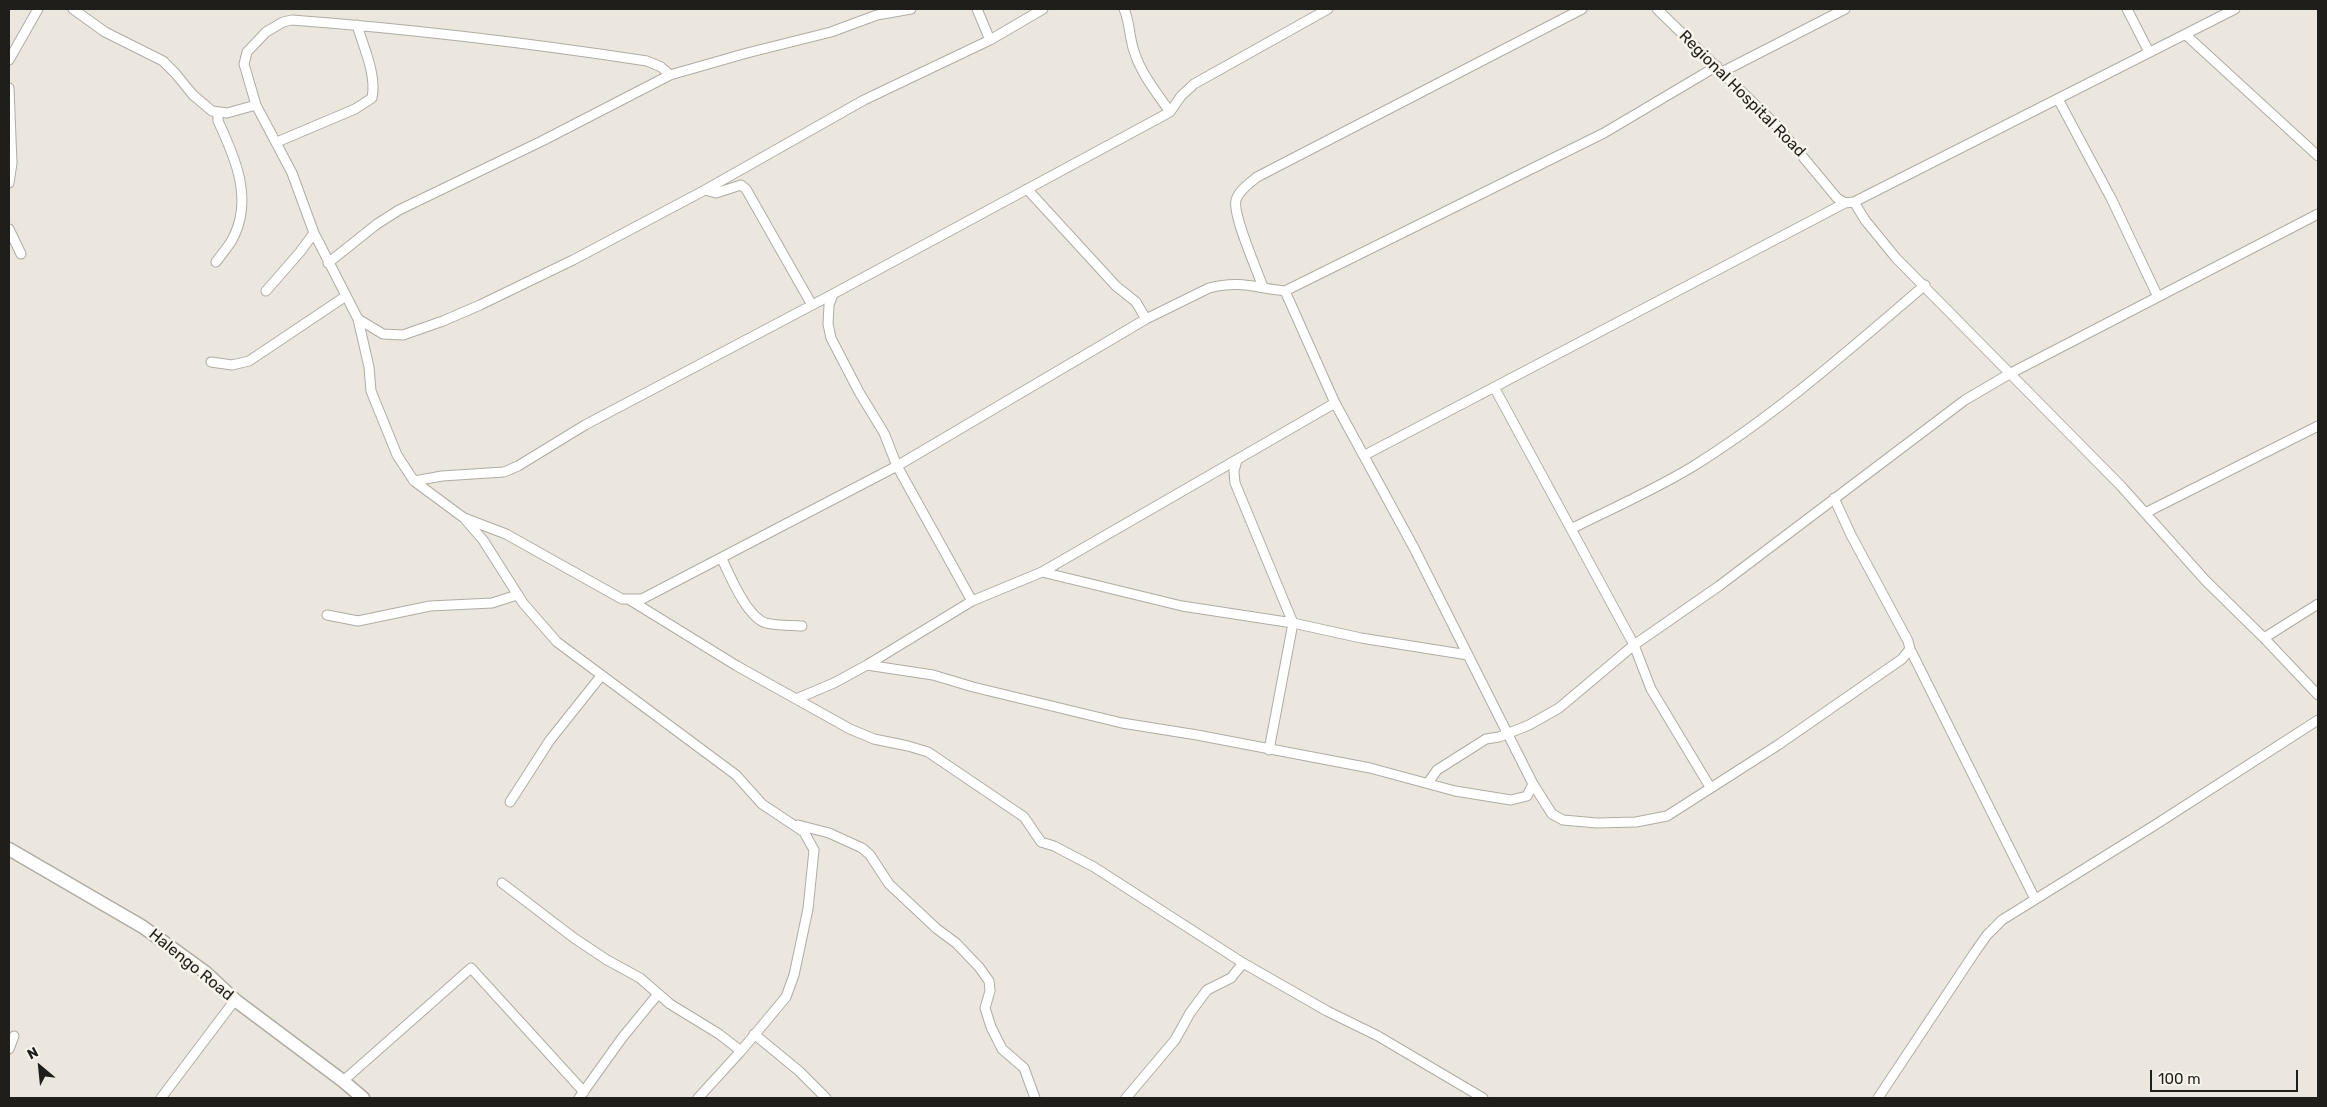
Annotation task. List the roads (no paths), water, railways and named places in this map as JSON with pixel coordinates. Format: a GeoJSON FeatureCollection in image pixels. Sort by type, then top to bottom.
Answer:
{"type":"FeatureCollection","features":[{"type":"Feature","properties":{"kind":"street"},"geometry":{"type":"LineString","coordinates":[[9,60],[38,9]]}},
{"type":"Feature","properties":{"kind":"street"},"geometry":{"type":"LineString","coordinates":[[73,9],[105,32],[162,61],[170,67],[202,104],[218,113],[236,111],[256,104]]}},
{"type":"Feature","properties":{"kind":"street"},"geometry":{"type":"LineString","coordinates":[[328,263],[377,224],[399,210],[542,141],[670,75],[747,52],[831,32],[877,15],[911,9]]}},
{"type":"Feature","properties":{"kind":"street"},"geometry":{"type":"LineString","coordinates":[[977,9],[990,40]]}},
{"type":"Feature","properties":{"kind":"street"},"geometry":{"type":"LineString","coordinates":[[358,319],[384,334],[403,335],[443,321],[573,260],[706,190],[864,100],[990,40],[1043,9]]}},
{"type":"Feature","properties":{"kind":"street"},"geometry":{"type":"LineString","coordinates":[[1124,9],[1128,16],[1134,51],[1145,76],[1170,112]]}},
{"type":"Feature","properties":{"kind":"street"},"geometry":{"type":"LineString","coordinates":[[414,481],[442,476],[497,473],[518,466],[585,425],[1170,112],[1181,96],[1194,84],[1328,9]]}},
{"type":"Feature","properties":{"kind":"street"},"geometry":{"type":"LineString","coordinates":[[1263,287],[1235,210],[1239,194],[1248,185],[1258,177],[1582,9]]}},
{"type":"Feature","properties":{"kind":"street","name":"Regional Hospital Road"},"geometry":{"type":"LineString","coordinates":[[1657,9],[1779,128],[1837,198],[1849,203],[1880,238],[2145,513],[2205,580],[2318,695]]}},
{"type":"Feature","properties":{"kind":"street"},"geometry":{"type":"LineString","coordinates":[[464,518],[506,534],[622,599],[642,599],[722,559],[897,466],[1146,319],[1209,288],[1236,284],[1285,291],[1604,133],[1720,69],[1844,9]]}},
{"type":"Feature","properties":{"kind":"street"},"geometry":{"type":"LineString","coordinates":[[2127,9],[2149,52]]}},
{"type":"Feature","properties":{"kind":"street"},"geometry":{"type":"LineString","coordinates":[[1365,455],[1849,203],[2235,9]]}},
{"type":"Feature","properties":{"kind":"street"},"geometry":{"type":"LineString","coordinates":[[670,75],[660,67],[647,61],[541,45],[357,25],[292,20],[284,22],[266,32],[251,46],[244,64],[256,104],[292,173],[314,233],[328,263],[358,319],[369,367],[371,391],[397,455],[414,481],[464,518],[483,540],[517,595],[558,642],[736,775],[762,804],[796,824],[804,832],[814,850],[813,876],[800,953],[786,997],[741,1051],[698,1098]]}},
{"type":"Feature","properties":{"kind":"street"},"geometry":{"type":"LineString","coordinates":[[277,142],[356,109],[372,98],[374,90],[372,79],[357,25]]}},
{"type":"Feature","properties":{"kind":"street"},"geometry":{"type":"LineString","coordinates":[[2186,35],[2318,156]]}},
{"type":"Feature","properties":{"kind":"street"},"geometry":{"type":"LineString","coordinates":[[9,88],[12,162],[9,183]]}},
{"type":"Feature","properties":{"kind":"street"},"geometry":{"type":"LineString","coordinates":[[2058,99],[2112,200],[2158,297]]}},
{"type":"Feature","properties":{"kind":"street"},"geometry":{"type":"LineString","coordinates":[[216,262],[232,240],[239,223],[243,192],[238,170],[218,121],[218,113]]}},
{"type":"Feature","properties":{"kind":"street"},"geometry":{"type":"LineString","coordinates":[[706,190],[716,193],[741,185],[746,189],[812,305]]}},
{"type":"Feature","properties":{"kind":"street"},"geometry":{"type":"LineString","coordinates":[[1027,189],[1116,286],[1136,302],[1146,319]]}},
{"type":"Feature","properties":{"kind":"street"},"geometry":{"type":"LineString","coordinates":[[1428,783],[1438,770],[1451,760],[1486,740],[1530,725],[1559,708],[1634,646],[1719,586],[1965,400],[2011,373],[2318,214]]}},
{"type":"Feature","properties":{"kind":"street"},"geometry":{"type":"LineString","coordinates":[[9,229],[20,254]]}},
{"type":"Feature","properties":{"kind":"street"},"geometry":{"type":"LineString","coordinates":[[266,291],[314,233]]}},
{"type":"Feature","properties":{"kind":"street"},"geometry":{"type":"LineString","coordinates":[[1571,529],[1684,471],[1720,447],[1820,374],[1925,285]]}},
{"type":"Feature","properties":{"kind":"street"},"geometry":{"type":"LineString","coordinates":[[1285,291],[1335,403],[1365,455],[1533,784],[1552,814],[1563,820],[1597,823],[1636,822],[1667,816],[1884,674],[1902,659],[1910,649]]}},
{"type":"Feature","properties":{"kind":"street"},"geometry":{"type":"LineString","coordinates":[[833,294],[829,305],[828,324],[831,338],[859,392],[884,433],[897,466],[972,601]]}},
{"type":"Feature","properties":{"kind":"street"},"geometry":{"type":"LineString","coordinates":[[211,362],[232,365],[250,361],[346,296]]}},
{"type":"Feature","properties":{"kind":"street"},"geometry":{"type":"LineString","coordinates":[[1494,387],[1634,646],[1651,689],[1710,787]]}},
{"type":"Feature","properties":{"kind":"street"},"geometry":{"type":"LineString","coordinates":[[796,699],[834,683],[867,665],[972,601],[1042,572],[1335,403]]}},
{"type":"Feature","properties":{"kind":"street"},"geometry":{"type":"LineString","coordinates":[[2145,513],[2318,426]]}},
{"type":"Feature","properties":{"kind":"street"},"geometry":{"type":"LineString","coordinates":[[1237,460],[1234,471],[1235,484],[1293,623],[1269,750]]}},
{"type":"Feature","properties":{"kind":"street"},"geometry":{"type":"LineString","coordinates":[[1834,498],[2035,899]]}},
{"type":"Feature","properties":{"kind":"street"},"geometry":{"type":"LineString","coordinates":[[722,559],[756,617],[766,623],[802,626]]}},
{"type":"Feature","properties":{"kind":"street"},"geometry":{"type":"LineString","coordinates":[[1042,572],[1173,604],[1293,623],[1361,638],[1468,655]]}},
{"type":"Feature","properties":{"kind":"street"},"geometry":{"type":"LineString","coordinates":[[327,615],[343,620],[358,621],[430,606],[492,603],[517,595]]}},
{"type":"Feature","properties":{"kind":"street"},"geometry":{"type":"LineString","coordinates":[[630,600],[737,666],[850,729],[874,740],[908,746],[928,752],[1024,818],[1041,842],[1054,846],[1094,867],[1243,963],[1327,1011],[1378,1036],[1483,1098]]}},
{"type":"Feature","properties":{"kind":"street"},"geometry":{"type":"LineString","coordinates":[[2264,638],[2318,604]]}},
{"type":"Feature","properties":{"kind":"street"},"geometry":{"type":"LineString","coordinates":[[867,665],[933,675],[973,687],[1122,723],[1197,735],[1370,768],[1455,791],[1511,800],[1527,796],[1533,784]]}},
{"type":"Feature","properties":{"kind":"street"},"geometry":{"type":"LineString","coordinates":[[510,802],[550,740],[601,676]]}},
{"type":"Feature","properties":{"kind":"street"},"geometry":{"type":"LineString","coordinates":[[1878,1098],[1987,935],[2002,920],[2318,720]]}},
{"type":"Feature","properties":{"kind":"street"},"geometry":{"type":"LineString","coordinates":[[796,824],[829,833],[862,848],[870,855],[889,884],[937,929],[956,943],[979,967],[988,981],[990,991],[985,1008],[991,1027],[1002,1049],[1024,1068],[1035,1098]]}},
{"type":"Feature","properties":{"kind":"street","name":"Halengo Road"},"geometry":{"type":"LineString","coordinates":[[9,849],[143,927],[205,972],[235,1000],[344,1081],[363,1098]]}},
{"type":"Feature","properties":{"kind":"street"},"geometry":{"type":"LineString","coordinates":[[502,884],[574,938],[606,960],[640,978],[658,994],[719,1034],[741,1051]]}},
{"type":"Feature","properties":{"kind":"street"},"geometry":{"type":"LineString","coordinates":[[1126,1098],[1175,1040],[1190,1013],[1200,1002],[1207,990],[1231,978],[1243,963]]}},
{"type":"Feature","properties":{"kind":"street"},"geometry":{"type":"LineString","coordinates":[[344,1081],[471,968],[581,1095],[622,1038],[658,994]]}},
{"type":"Feature","properties":{"kind":"street"},"geometry":{"type":"LineString","coordinates":[[161,1098],[235,1000]]}},
{"type":"Feature","properties":{"kind":"street"},"geometry":{"type":"LineString","coordinates":[[754,1034],[826,1098]]}},
{"type":"Feature","properties":{"kind":"street"},"geometry":{"type":"LineString","coordinates":[[9,1049],[14,1036]]}}]}
